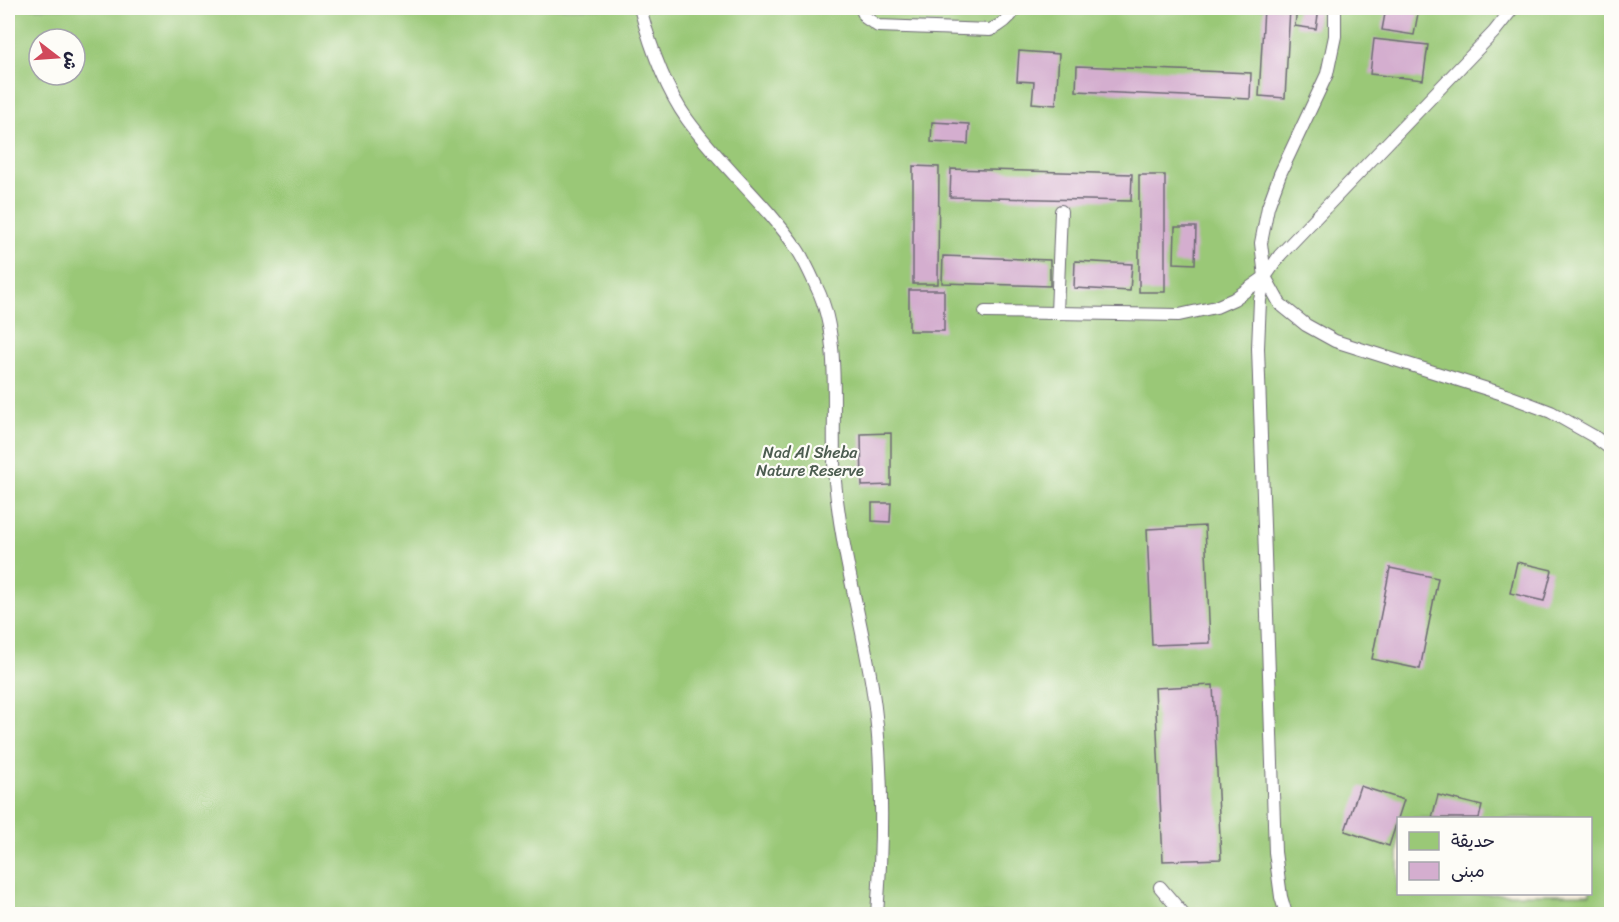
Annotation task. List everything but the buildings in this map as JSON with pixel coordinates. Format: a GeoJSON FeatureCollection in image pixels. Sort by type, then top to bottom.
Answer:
{"type":"FeatureCollection","features":[{"type":"Feature","properties":{"kind":"lane"},"geometry":{"type":"LineString","coordinates":[[640,8],[646,32],[663,75],[685,117],[713,153],[769,214],[798,250],[819,292],[831,336],[834,466],[840,526],[848,574],[864,642],[879,747],[882,806],[877,915]]}},
{"type":"Feature","properties":{"kind":"lane"},"geometry":{"type":"LineString","coordinates":[[861,8],[866,18],[878,26],[990,30],[1006,21],[1016,8]]}},
{"type":"Feature","properties":{"kind":"lane"},"geometry":{"type":"LineString","coordinates":[[1286,915],[1281,897],[1275,852],[1259,371],[1258,324],[1265,277],[1261,243],[1268,207],[1285,163],[1327,74],[1335,36],[1335,8]]}},
{"type":"Feature","properties":{"kind":"lane"},"geometry":{"type":"LineString","coordinates":[[985,312],[1179,315],[1197,312],[1234,299],[1265,277],[1281,255],[1485,41],[1513,8]]}},
{"type":"Feature","properties":{"kind":"lane"},"geometry":{"type":"LineString","coordinates":[[1057,313],[1061,211]]}},
{"type":"Feature","properties":{"kind":"lane"},"geometry":{"type":"LineString","coordinates":[[1265,277],[1280,304],[1306,325],[1335,341],[1503,394],[1551,412],[1594,437],[1611,450]]}},
{"type":"Feature","properties":{"kind":"lane"},"geometry":{"type":"LineString","coordinates":[[1160,887],[1183,915]]}},
{"type":"Feature","properties":{"kind":"green space","name":"Nad Al Sheba Nature Reserve"},"geometry":{"type":"Polygon","coordinates":[[[8,8],[1611,8],[1611,914],[8,914],[8,8]]]}}]}
